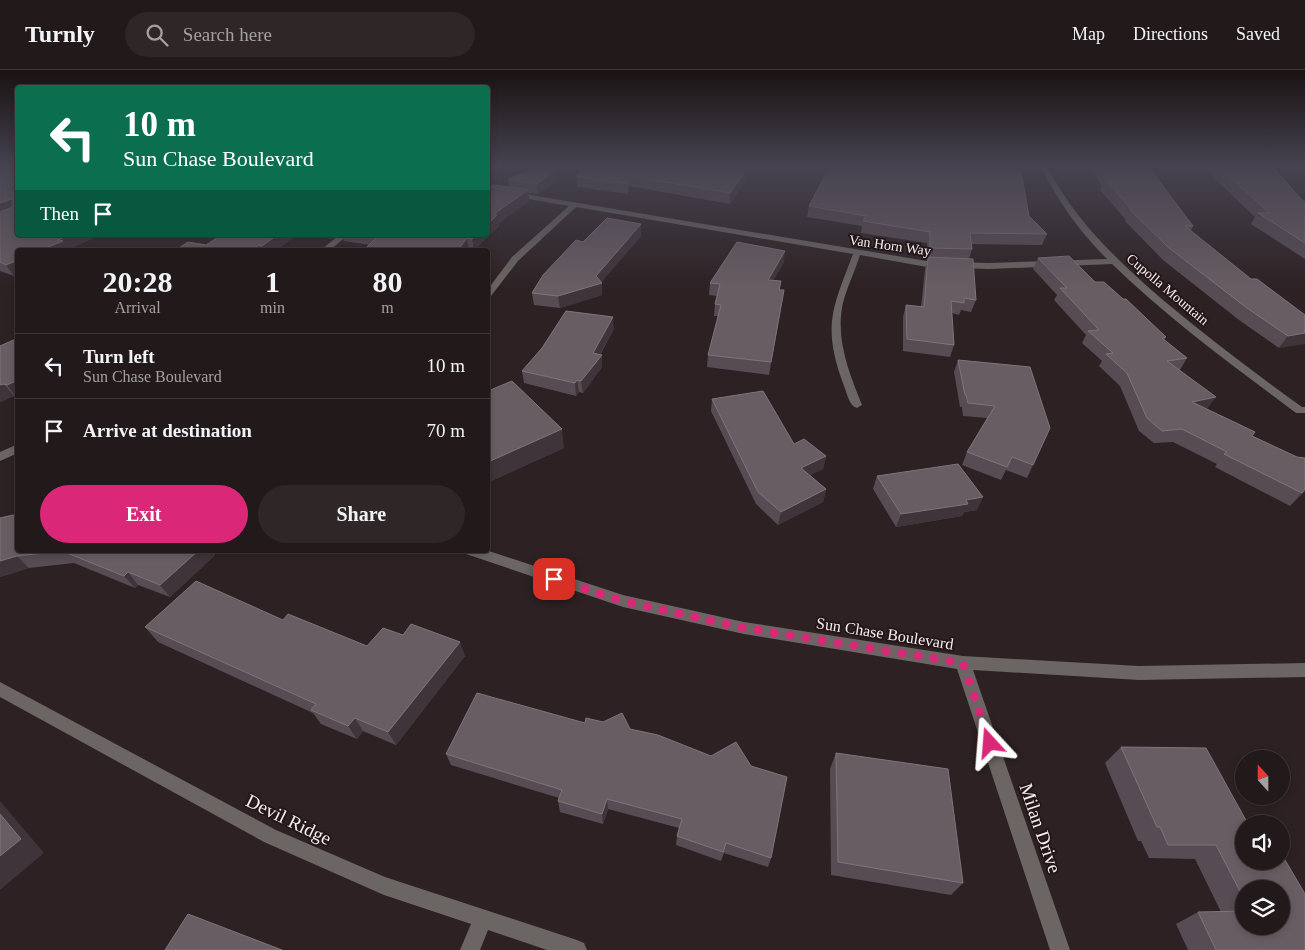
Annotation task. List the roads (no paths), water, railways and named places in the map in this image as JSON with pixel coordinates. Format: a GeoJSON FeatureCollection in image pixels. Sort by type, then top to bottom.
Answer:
{"type":"FeatureCollection","features":[{"type":"Feature","properties":{"kind":"street"},"geometry":{"type":"LineString","coordinates":[[490,291],[515,260],[572,207]]}},
{"type":"Feature","properties":{"kind":"street","name":"Van Horn Way"},"geometry":{"type":"LineString","coordinates":[[593,207],[927,264],[989,266],[1113,261]]}},
{"type":"Feature","properties":{"kind":"street","name":"Cupolla Mountain"},"geometry":{"type":"LineString","coordinates":[[1066,207],[1078,223],[1113,261],[1171,312],[1302,410]]}},
{"type":"Feature","properties":{"kind":"street"},"geometry":{"type":"LineString","coordinates":[[328,248],[341,237]]}},
{"type":"Feature","properties":{"kind":"street"},"geometry":{"type":"LineString","coordinates":[[857,253],[837,311],[836,333],[840,362],[857,405]]}},
{"type":"Feature","properties":{"kind":"street"},"geometry":{"type":"LineString","coordinates":[[0,457],[15,450]]}},
{"type":"Feature","properties":{"kind":"street","name":"Sun Chase Boulevard"},"geometry":{"type":"LineString","coordinates":[[480,553],[623,601],[744,628],[963,663],[1139,673],[1305,670]]}},
{"type":"Feature","properties":{"kind":"street","name":"Milan Drive"},"geometry":{"type":"LineString","coordinates":[[963,663],[1060,950]]}},
{"type":"Feature","properties":{"kind":"street","name":"Devil Ridge"},"geometry":{"type":"LineString","coordinates":[[0,689],[270,836],[384,886],[577,950]]}},
{"type":"Feature","properties":{"kind":"street"},"geometry":{"type":"LineString","coordinates":[[470,950],[483,918]]}}]}
